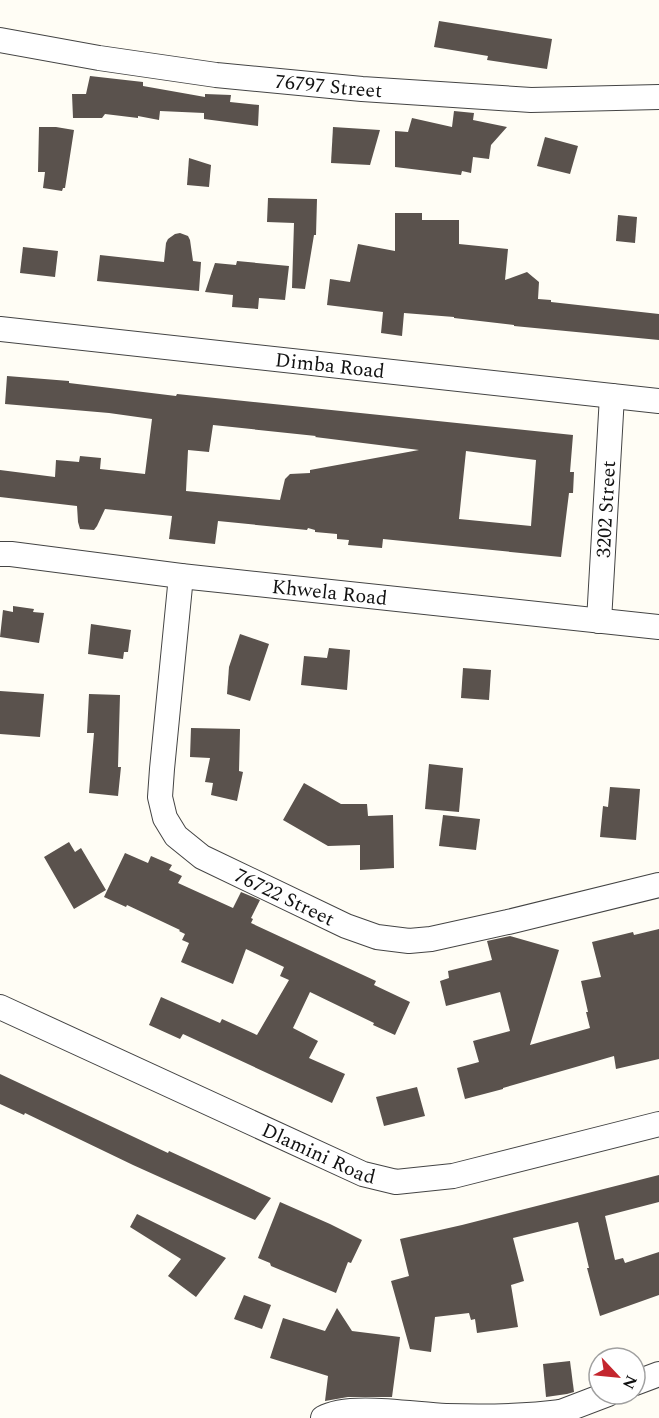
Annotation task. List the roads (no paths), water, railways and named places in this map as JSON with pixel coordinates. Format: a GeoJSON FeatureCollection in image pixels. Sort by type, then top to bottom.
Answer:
{"type":"FeatureCollection","features":[{"type":"Feature","properties":{"kind":"street","name":"76797 Street"},"geometry":{"type":"LineString","coordinates":[[0,40],[99,58],[216,75],[362,89],[531,100],[659,97]]}},
{"type":"Feature","properties":{"kind":"street","name":"Dimba Road"},"geometry":{"type":"LineString","coordinates":[[0,329],[659,401]]}},
{"type":"Feature","properties":{"kind":"street","name":"3202 Street"},"geometry":{"type":"LineString","coordinates":[[599,621],[612,396]]}},
{"type":"Feature","properties":{"kind":"street","name":"Khwela Road"},"geometry":{"type":"LineString","coordinates":[[0,554],[181,576],[659,627]]}},
{"type":"Feature","properties":{"kind":"street","name":"76722 Street"},"geometry":{"type":"LineString","coordinates":[[181,576],[160,797],[165,819],[176,836],[202,856],[346,926],[377,937],[409,941],[431,939],[508,922],[659,885]]}},
{"type":"Feature","properties":{"kind":"street","name":"Dlamini Road"},"geometry":{"type":"LineString","coordinates":[[0,1006],[363,1174],[396,1182],[453,1176],[659,1124]]}},
{"type":"Feature","properties":{"kind":"street"},"geometry":{"type":"LineString","coordinates":[[324,1418],[330,1414],[356,1411],[488,1417],[562,1415],[587,1404]]}}]}
